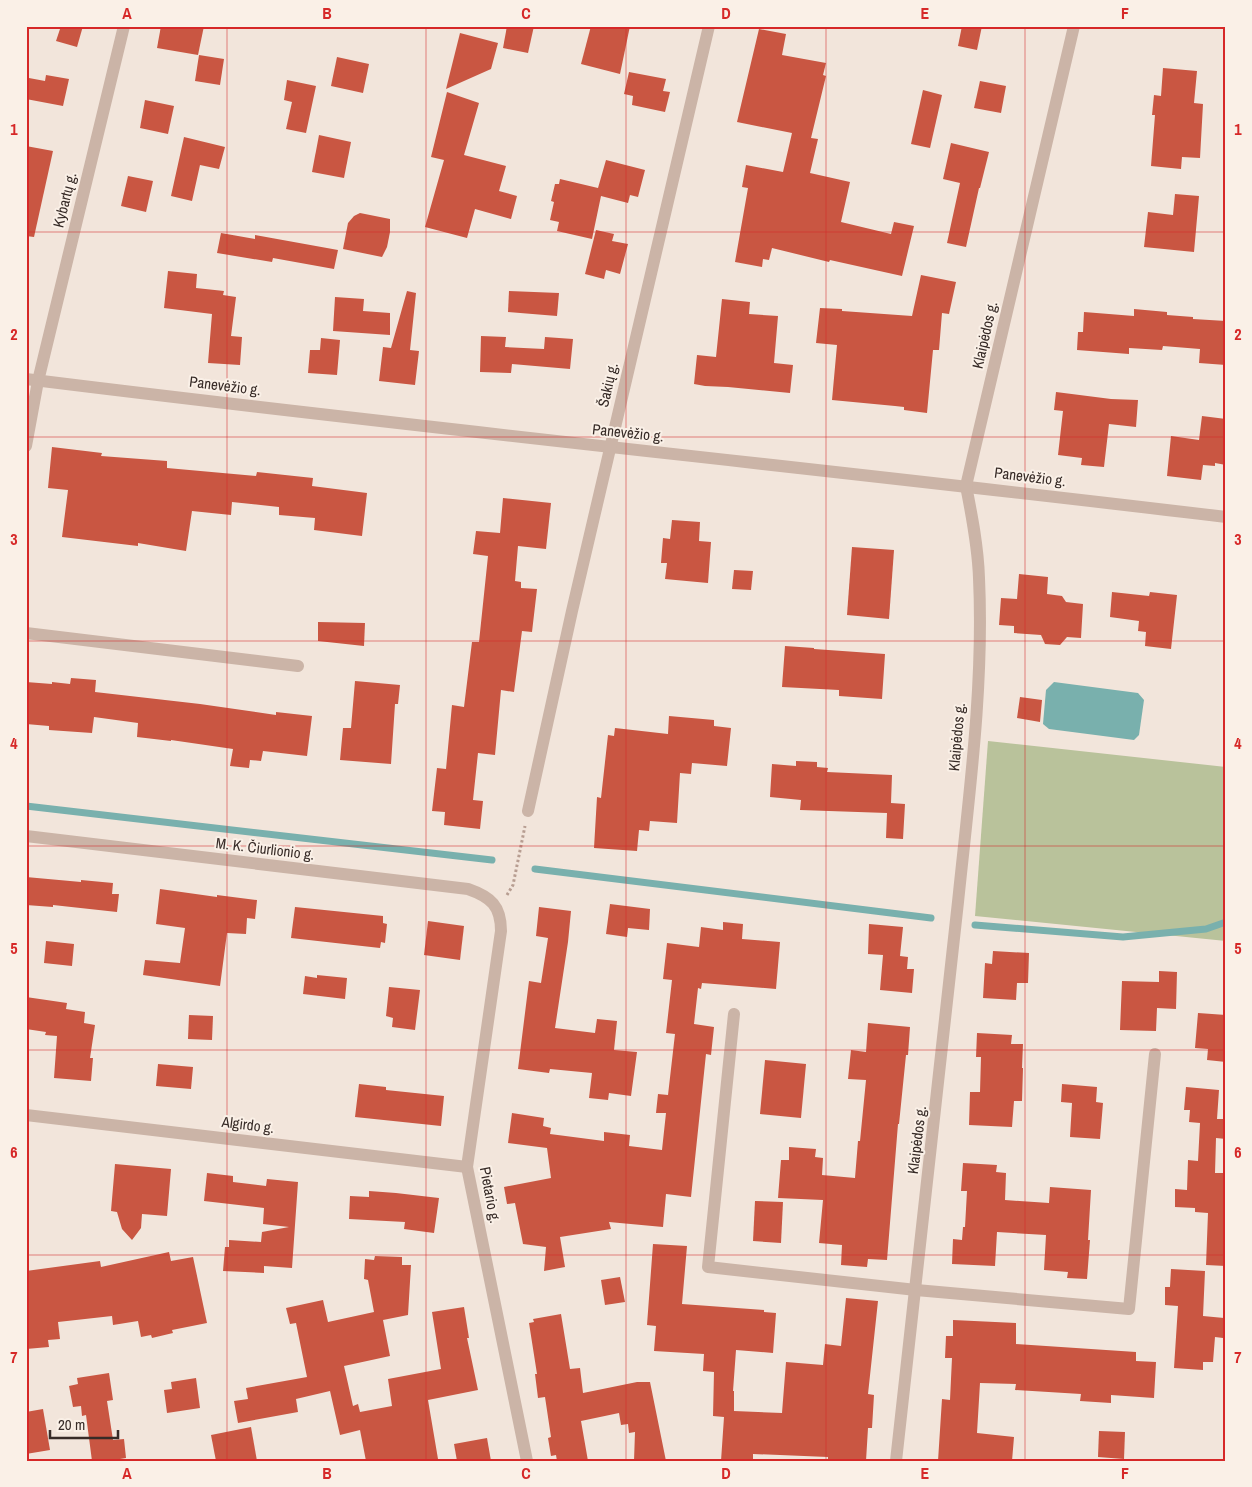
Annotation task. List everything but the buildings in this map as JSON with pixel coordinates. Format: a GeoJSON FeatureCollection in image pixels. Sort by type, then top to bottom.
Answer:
{"type":"FeatureCollection","features":[{"type":"Feature","properties":{"kind":"street","name":"Kybartų g."},"geometry":{"type":"LineString","coordinates":[[26,446],[32,380],[124,26]]}},
{"type":"Feature","properties":{"kind":"street","name":"Šakių g."},"geometry":{"type":"LineString","coordinates":[[528,811],[610,447],[710,26]]}},
{"type":"Feature","properties":{"kind":"street","name":"Klaipėdos g."},"geometry":{"type":"LineString","coordinates":[[896,1461],[941,1069],[975,735],[980,638],[979,576],[974,524],[966,486],[1074,26]]}},
{"type":"Feature","properties":{"kind":"street","name":"Panevėžio g."},"geometry":{"type":"LineString","coordinates":[[32,380],[1226,517]]}},
{"type":"Feature","properties":{"kind":"street"},"geometry":{"type":"LineString","coordinates":[[26,633],[298,666]]}},
{"type":"Feature","properties":{"kind":"street","name":"M. K. Čiurlionio g."},"geometry":{"type":"LineString","coordinates":[[26,836],[468,889],[489,898],[496,905]]}},
{"type":"Feature","properties":{"kind":"street","name":"Pietario g."},"geometry":{"type":"LineString","coordinates":[[496,905],[500,914],[501,931],[467,1167],[527,1461]]}},
{"type":"Feature","properties":{"kind":"street"},"geometry":{"type":"LineString","coordinates":[[734,1014],[708,1267],[916,1290],[1129,1309],[1155,1054]]}},
{"type":"Feature","properties":{"kind":"street","name":"Algirdo g."},"geometry":{"type":"LineString","coordinates":[[26,1115],[467,1167]]}},
{"type":"Feature","properties":{"kind":"path"},"geometry":{"type":"LineString","coordinates":[[496,905],[510,892],[513,884],[528,811]]}},
{"type":"Feature","properties":{"kind":"green space"},"geometry":{"type":"Polygon","coordinates":[[[988,741],[1226,767],[1226,941],[975,916],[988,741]]]}},
{"type":"Feature","properties":{"kind":"water"},"geometry":{"type":"Polygon","coordinates":[[[1054,682],[1138,693],[1144,700],[1139,735],[1134,740],[1049,729],[1043,724],[1046,690],[1054,682]]]}},
{"type":"Feature","properties":{"kind":"waterway"},"geometry":{"type":"LineString","coordinates":[[26,806],[492,860]]}},
{"type":"Feature","properties":{"kind":"waterway"},"geometry":{"type":"LineString","coordinates":[[535,869],[931,918]]}},
{"type":"Feature","properties":{"kind":"waterway"},"geometry":{"type":"LineString","coordinates":[[975,925],[1123,937],[1206,929],[1226,922]]}}]}
